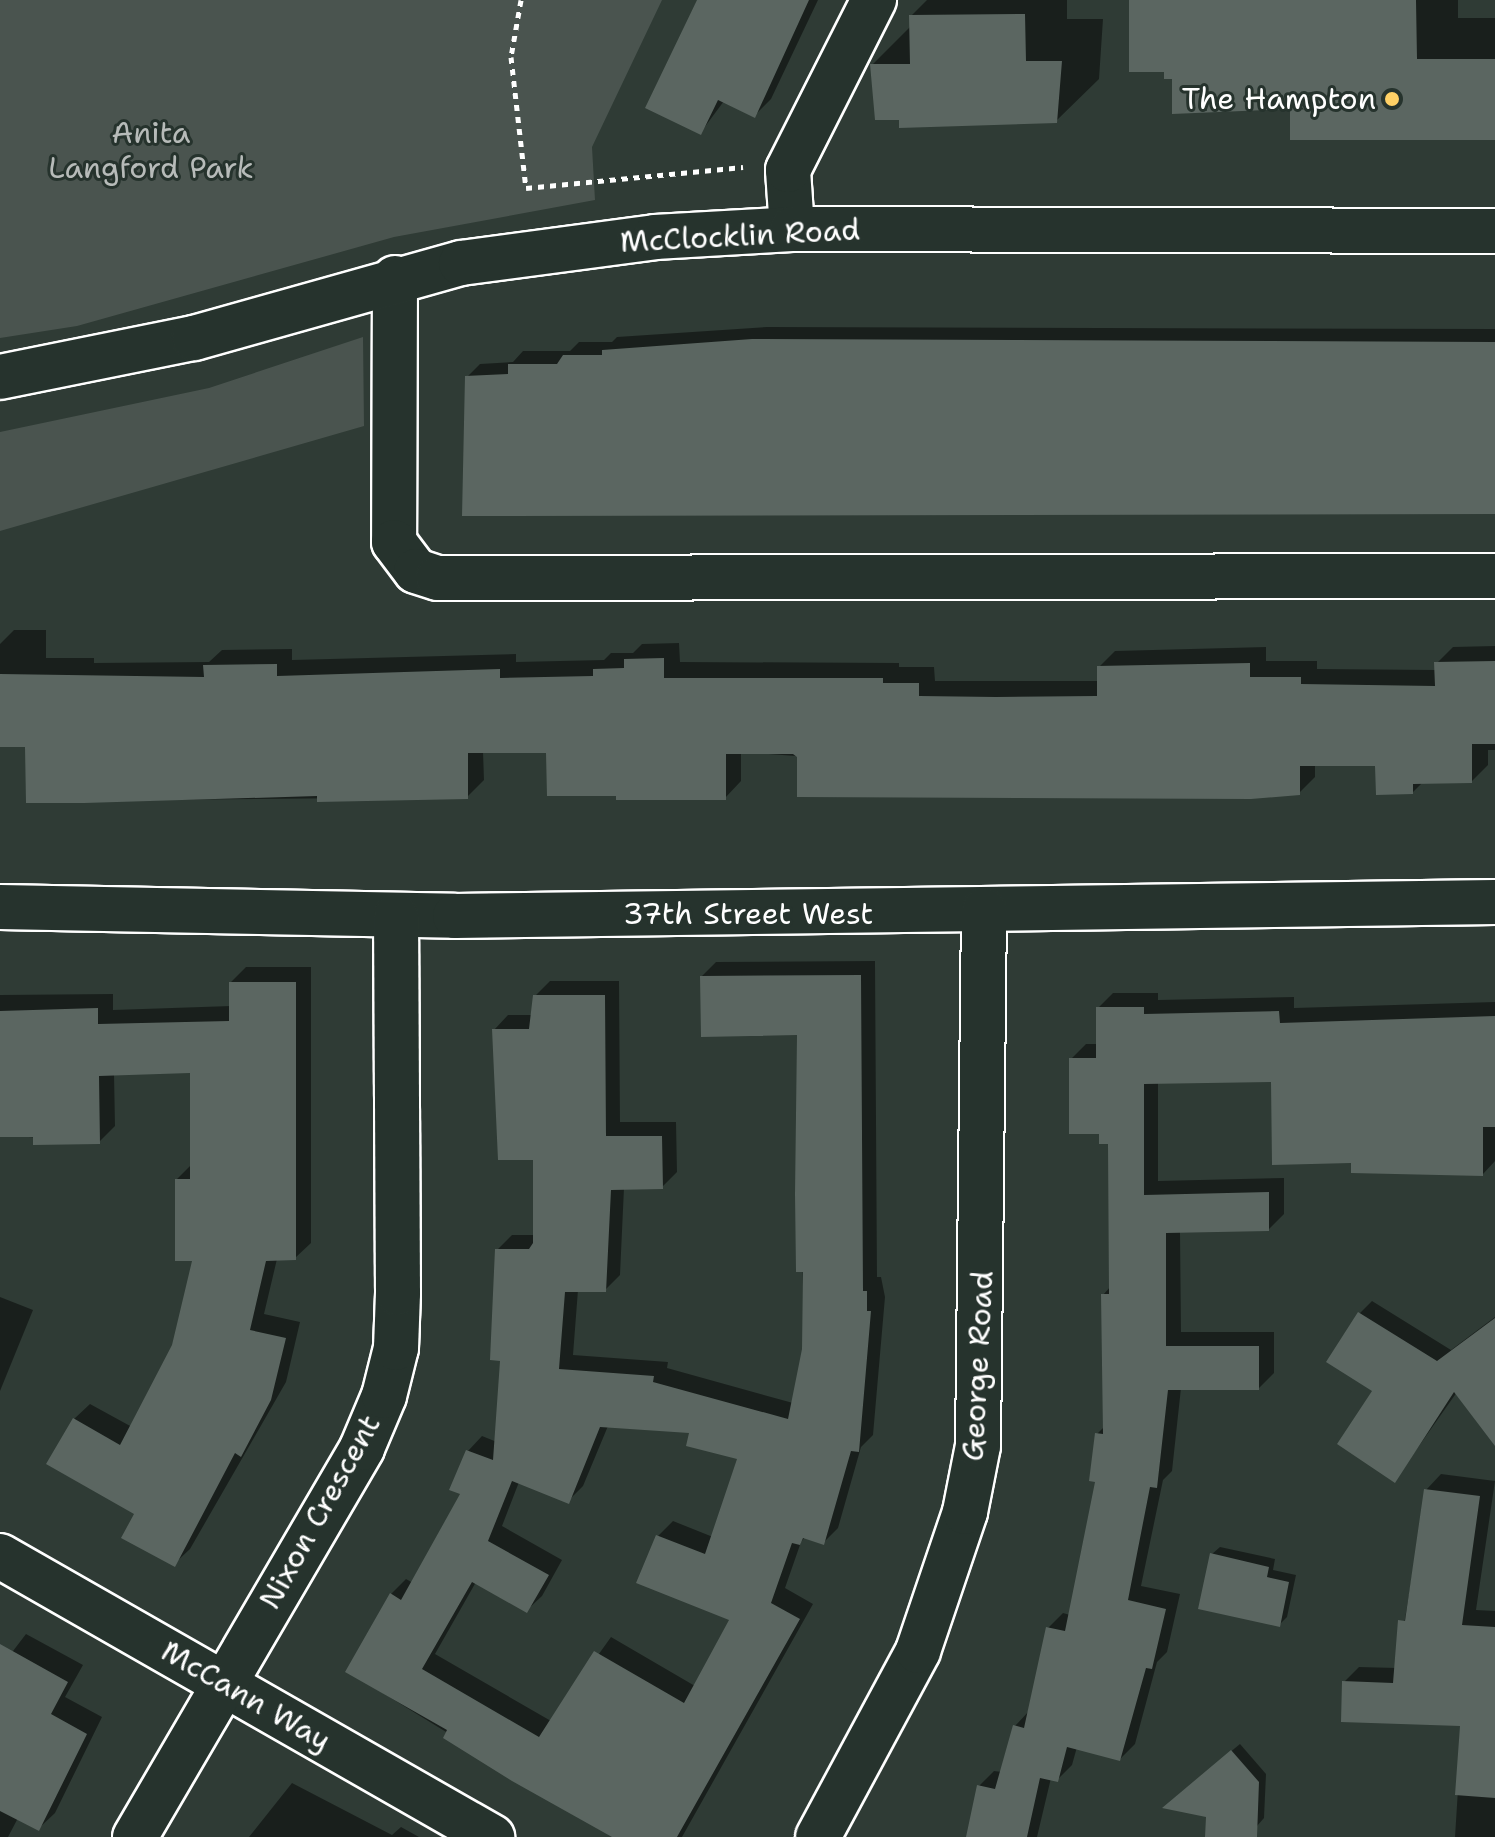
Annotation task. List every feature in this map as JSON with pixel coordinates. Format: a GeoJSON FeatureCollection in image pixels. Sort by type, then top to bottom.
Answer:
{"type":"FeatureCollection","features":[{"type":"Feature","properties":{"kind":"street"},"geometry":{"type":"LineString","coordinates":[[792,229],[788,170],[874,0]]}},
{"type":"Feature","properties":{"kind":"street","name":"McClocklin Road"},"geometry":{"type":"LineString","coordinates":[[0,377],[194,338],[395,278],[547,249],[792,229],[1495,231]]}},
{"type":"Feature","properties":{"kind":"street"},"geometry":{"type":"LineString","coordinates":[[395,278],[394,542],[416,571],[438,578],[1495,576]]}},
{"type":"Feature","properties":{"kind":"street","name":"37th Street West"},"geometry":{"type":"LineString","coordinates":[[0,907],[396,916],[1495,902]]}},
{"type":"Feature","properties":{"kind":"street","name":"George Road"},"geometry":{"type":"LineString","coordinates":[[818,1837],[918,1651],[949,1567],[978,1446],[984,910]]}},
{"type":"Feature","properties":{"kind":"street","name":"Nixon Crescent"},"geometry":{"type":"LineString","coordinates":[[135,1837],[362,1448],[396,1348],[396,916]]}},
{"type":"Feature","properties":{"kind":"street","name":"McCann Way"},"geometry":{"type":"LineString","coordinates":[[0,1556],[221,1685],[492,1837]]}},
{"type":"Feature","properties":{"kind":"path"},"geometry":{"type":"LineString","coordinates":[[521,0],[511,57],[526,188],[740,167],[788,170]]}},
{"type":"Feature","properties":{"kind":"green space","name":"Anita Langford Park"},"geometry":{"type":"Polygon","coordinates":[[[0,0],[662,0],[592,147],[595,200],[394,237],[77,326],[0,338],[0,0]]]}},
{"type":"Feature","properties":{"kind":"green space"},"geometry":{"type":"Polygon","coordinates":[[[363,337],[364,426],[0,531],[0,432],[209,388],[363,337]]]}},
{"type":"Feature","properties":{"kind":"building"},"geometry":{"type":"Polygon","coordinates":[[[697,0],[809,0],[755,118],[718,100],[701,135],[645,108],[697,0]]]}},
{"type":"Feature","properties":{"kind":"building"},"geometry":{"type":"Polygon","coordinates":[[[1129,0],[1416,0],[1417,59],[1495,59],[1495,140],[1290,140],[1290,109],[1172,114],[1172,79],[1164,79],[1164,72],[1129,72],[1129,0]]]}},
{"type":"Feature","properties":{"kind":"building"},"geometry":{"type":"Polygon","coordinates":[[[1025,14],[1026,61],[1062,61],[1057,123],[899,128],[899,120],[875,120],[870,64],[910,64],[909,15],[1025,14]]]}},
{"type":"Feature","properties":{"kind":"building"},"geometry":{"type":"Polygon","coordinates":[[[752,339],[1495,342],[1495,514],[462,516],[465,376],[508,374],[508,364],[557,364],[563,355],[602,355],[602,350],[752,339]]]}},
{"type":"Feature","properties":{"kind":"building"},"geometry":{"type":"Polygon","coordinates":[[[664,658],[664,678],[883,678],[883,683],[919,683],[919,696],[996,697],[1097,696],[1097,666],[1250,663],[1250,677],[1301,677],[1301,684],[1435,686],[1434,662],[1495,661],[1495,744],[1472,744],[1472,783],[1413,784],[1413,794],[1376,795],[1375,766],[1300,766],[1300,795],[1251,799],[797,797],[797,757],[793,754],[726,754],[726,800],[616,800],[616,796],[547,796],[546,753],[468,753],[468,799],[317,802],[317,796],[84,803],[26,803],[25,747],[0,747],[0,674],[204,677],[203,665],[277,664],[277,676],[500,669],[500,678],[593,676],[593,669],[624,668],[624,659],[664,658]]]}},
{"type":"Feature","properties":{"kind":"building"},"geometry":{"type":"Polygon","coordinates":[[[861,975],[863,1291],[867,1291],[867,1311],[871,1311],[859,1452],[851,1451],[824,1545],[803,1538],[800,1545],[792,1543],[771,1603],[800,1619],[677,1837],[612,1837],[512,1781],[443,1738],[447,1730],[345,1672],[390,1593],[401,1600],[460,1494],[449,1490],[466,1450],[493,1460],[500,1361],[490,1360],[495,1249],[529,1249],[533,1243],[533,1160],[498,1160],[492,1029],[529,1029],[533,995],[605,995],[606,1136],[662,1136],[663,1189],[611,1190],[606,1292],[565,1292],[559,1369],[654,1376],[653,1382],[788,1419],[802,1349],[803,1272],[796,1272],[797,1035],[701,1037],[700,976],[861,975]],[[600,1427],[569,1504],[512,1481],[488,1541],[549,1575],[527,1613],[472,1582],[422,1669],[539,1737],[594,1651],[684,1703],[729,1620],[636,1583],[656,1535],[705,1554],[737,1459],[686,1446],[689,1433],[600,1427]]]}},
{"type":"Feature","properties":{"kind":"building"},"geometry":{"type":"Polygon","coordinates":[[[229,982],[296,982],[296,1260],[266,1261],[250,1330],[286,1338],[271,1400],[241,1457],[235,1453],[175,1567],[121,1538],[134,1514],[46,1464],[73,1418],[120,1445],[172,1345],[192,1261],[175,1261],[175,1179],[190,1179],[190,1073],[99,1076],[100,1144],[33,1145],[33,1137],[0,1137],[0,1011],[98,1008],[98,1024],[229,1021],[229,982]]]}},
{"type":"Feature","properties":{"kind":"building"},"geometry":{"type":"Polygon","coordinates":[[[1096,1007],[1144,1007],[1144,1014],[1279,1011],[1280,1023],[1495,1016],[1495,1127],[1483,1127],[1483,1176],[1351,1173],[1351,1163],[1272,1165],[1271,1082],[1144,1084],[1144,1195],[1269,1192],[1269,1231],[1166,1233],[1166,1346],[1259,1346],[1259,1390],[1168,1390],[1157,1488],[1150,1487],[1128,1600],[1166,1609],[1152,1669],[1146,1668],[1120,1761],[1067,1747],[1058,1782],[1040,1778],[1027,1837],[966,1837],[977,1785],[995,1789],[1013,1725],[1024,1728],[1046,1627],[1065,1631],[1095,1482],[1089,1481],[1095,1433],[1103,1434],[1101,1294],[1109,1294],[1108,1144],[1099,1144],[1099,1134],[1069,1134],[1069,1058],[1096,1058],[1096,1007]]]}},
{"type":"Feature","properties":{"kind":"building"},"geometry":{"type":"Polygon","coordinates":[[[1358,1312],[1437,1361],[1495,1318],[1495,1446],[1454,1392],[1395,1483],[1337,1444],[1372,1391],[1326,1362],[1358,1312]]]}},
{"type":"Feature","properties":{"kind":"building"},"geometry":{"type":"Polygon","coordinates":[[[1424,1489],[1480,1496],[1462,1625],[1495,1627],[1495,1798],[1455,1795],[1460,1726],[1341,1722],[1342,1681],[1393,1683],[1398,1620],[1405,1621],[1424,1489]]]}},
{"type":"Feature","properties":{"kind":"building"},"geometry":{"type":"Polygon","coordinates":[[[1210,1553],[1269,1567],[1267,1577],[1289,1582],[1280,1627],[1198,1609],[1210,1553]]]}},
{"type":"Feature","properties":{"kind":"building"},"geometry":{"type":"Polygon","coordinates":[[[0,1644],[68,1682],[51,1714],[87,1734],[39,1831],[0,1811],[0,1644]]]}},
{"type":"Feature","properties":{"kind":"building"},"geometry":{"type":"Polygon","coordinates":[[[1231,1750],[1259,1782],[1257,1837],[1205,1837],[1206,1817],[1162,1808],[1231,1750]]]}},
{"type":"Feature","properties":{"kind":"place","name":"The Hampton"},"geometry":{"type":"Point","coordinates":[1392,99]}}]}
